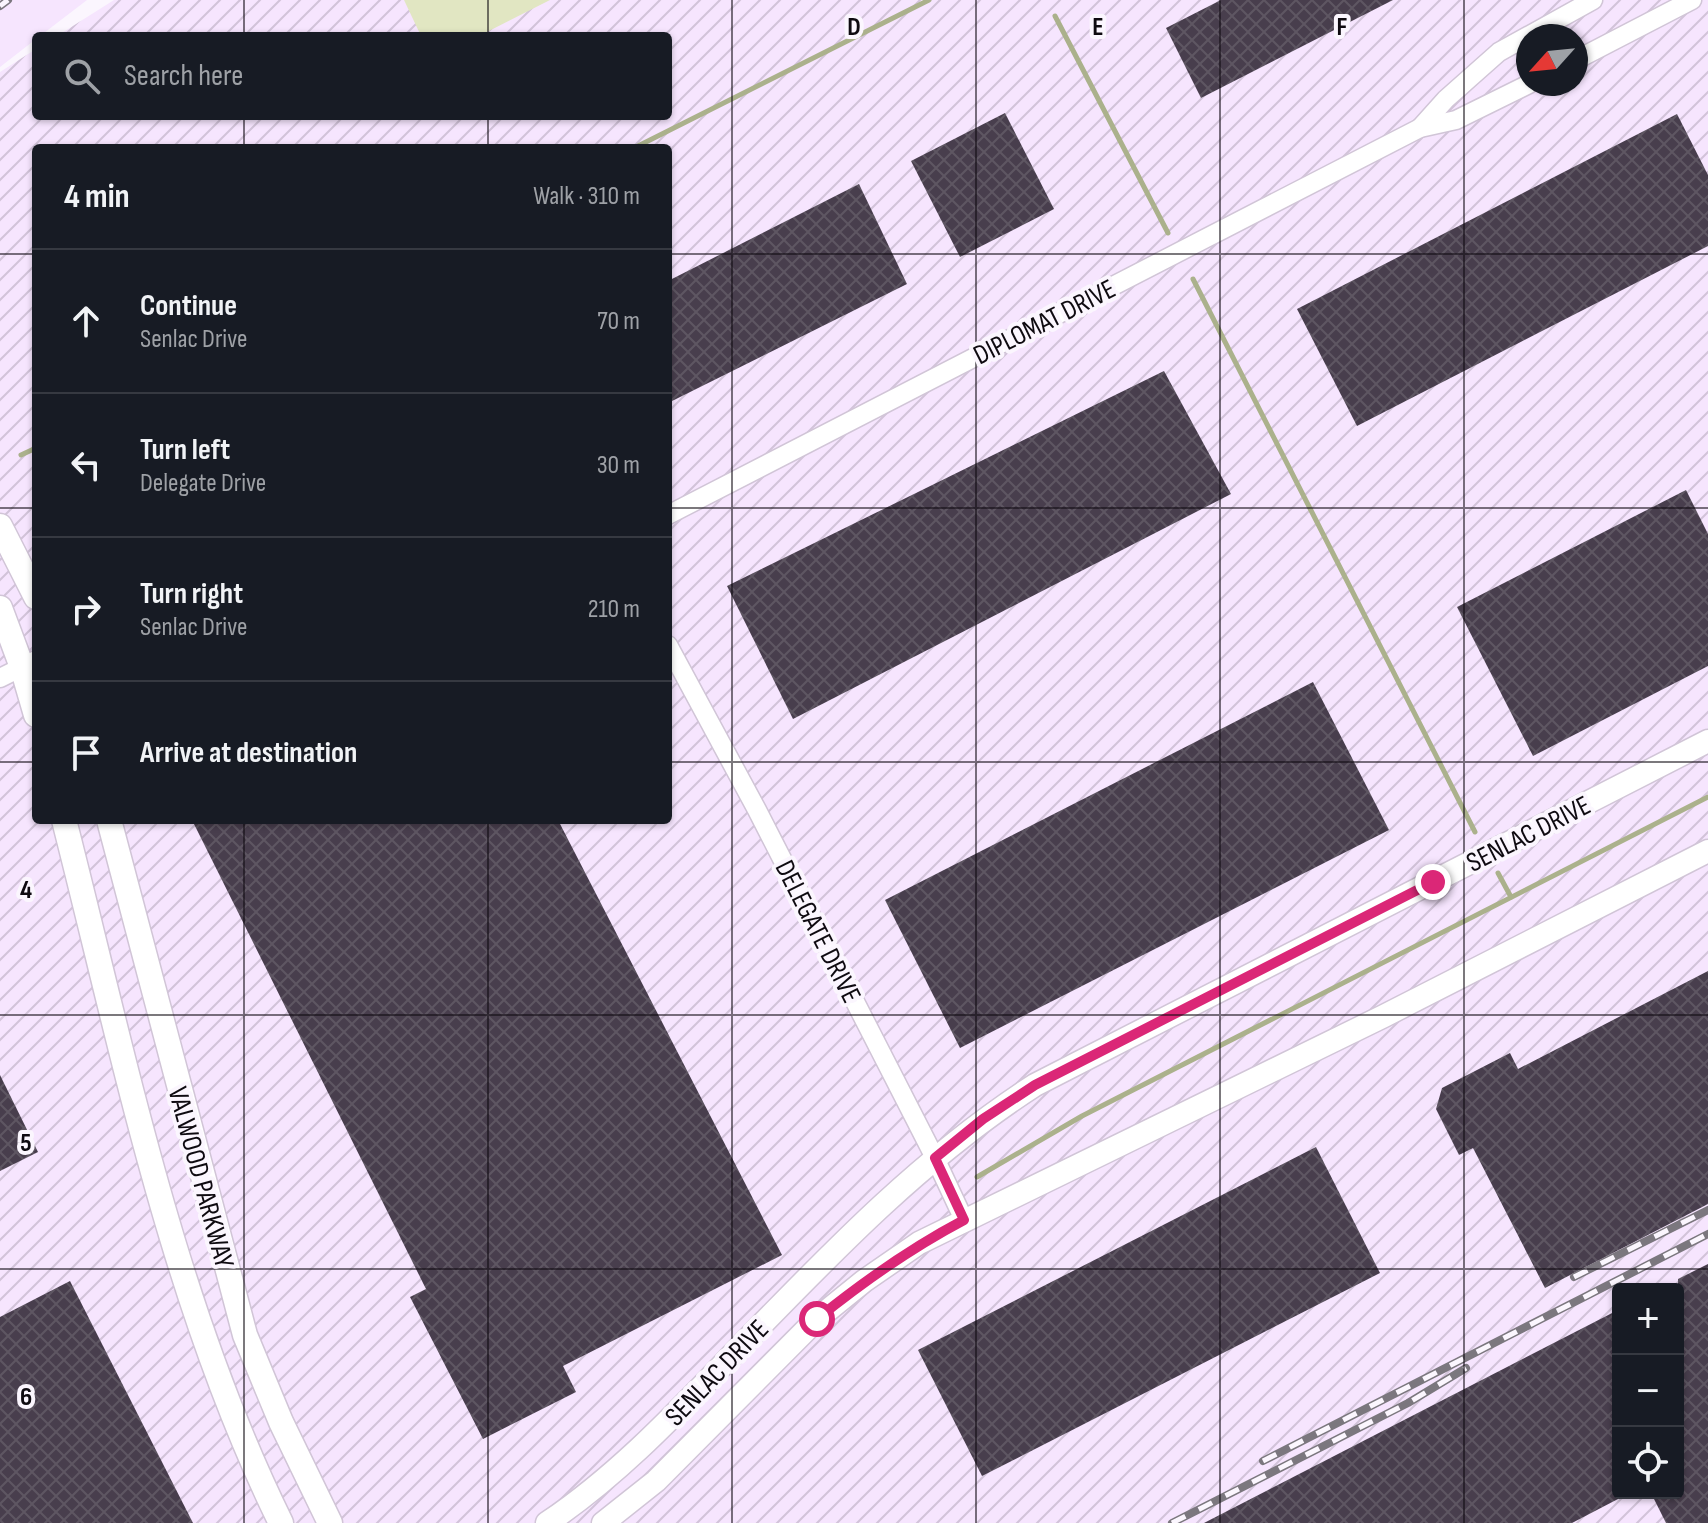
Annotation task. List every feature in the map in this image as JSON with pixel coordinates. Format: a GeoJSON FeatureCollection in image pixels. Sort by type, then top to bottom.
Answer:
{"type":"FeatureCollection","features":[{"type":"Feature","properties":{"kind":"main road"},"geometry":{"type":"LineString","coordinates":[[0,526],[32,589]]}},
{"type":"Feature","properties":{"kind":"main road"},"geometry":{"type":"LineString","coordinates":[[0,608],[29,663],[32,685]]}},
{"type":"Feature","properties":{"kind":"main road","name":"VALWOOD PARKWAY"},"geometry":{"type":"LineString","coordinates":[[65,824],[138,1021],[257,1365],[330,1523]]}},
{"type":"Feature","properties":{"kind":"main road","name":"VALWOOD PARKWAY"},"geometry":{"type":"LineString","coordinates":[[110,824],[138,1021],[153,1168],[218,1381],[249,1459],[281,1523]]}},
{"type":"Feature","properties":{"kind":"main road"},"geometry":{"type":"LineString","coordinates":[[218,1381],[257,1365]]}},
{"type":"Feature","properties":{"kind":"street","name":"DIPLOMAT DRIVE"},"geometry":{"type":"LineString","coordinates":[[1420,128],[1446,99],[1499,52],[1593,0]]}},
{"type":"Feature","properties":{"kind":"street"},"geometry":{"type":"LineString","coordinates":[[1588,54],[1692,0]]}},
{"type":"Feature","properties":{"kind":"street","name":"DIPLOMAT DRIVE"},"geometry":{"type":"LineString","coordinates":[[672,513],[1420,128],[1456,120],[1516,90]]}},
{"type":"Feature","properties":{"kind":"street","name":"DELEGATE DRIVE"},"geometry":{"type":"LineString","coordinates":[[672,652],[757,810],[964,1220]]}},
{"type":"Feature","properties":{"kind":"street"},"geometry":{"type":"LineString","coordinates":[[0,678],[29,663]]}},
{"type":"Feature","properties":{"kind":"street","name":"SENLAC DRIVE"},"geometry":{"type":"LineString","coordinates":[[547,1523],[605,1480],[645,1445],[848,1236],[983,1119],[1035,1085],[1708,741]]}},
{"type":"Feature","properties":{"kind":"street","name":"SENLAC DRIVE"},"geometry":{"type":"LineString","coordinates":[[603,1523],[669,1468],[817,1319],[908,1251],[964,1220],[1384,1016],[1708,851]]}},
{"type":"Feature","properties":{"kind":"street"},"geometry":{"type":"LineString","coordinates":[[645,1445],[669,1468]]}},
{"type":"Feature","properties":{"kind":"shaded area"},"geometry":{"type":"Polygon","coordinates":[[[0,0],[87,0],[45,32],[32,32],[32,42],[0,67],[0,0]]]}},
{"type":"Feature","properties":{"kind":"shaded area"},"geometry":{"type":"Polygon","coordinates":[[[114,0],[1708,0],[1708,1523],[0,1523],[0,72],[32,52],[32,120],[672,120],[672,32],[63,32],[114,0]]]}},
{"type":"Feature","properties":{"kind":"green space"},"geometry":{"type":"Polygon","coordinates":[[[404,0],[550,0],[487,32],[419,32],[404,0]]]}},
{"type":"Feature","properties":{"kind":"building"},"geometry":{"type":"Polygon","coordinates":[[[1221,0],[1393,0],[1201,98],[1166,28],[1221,0]]]}},
{"type":"Feature","properties":{"kind":"building"},"geometry":{"type":"Polygon","coordinates":[[[1005,113],[1054,209],[960,257],[911,161],[1005,113]]]}},
{"type":"Feature","properties":{"kind":"building"},"geometry":{"type":"Polygon","coordinates":[[[1677,114],[1708,175],[1708,246],[1357,426],[1297,309],[1677,114]]]}},
{"type":"Feature","properties":{"kind":"building"},"geometry":{"type":"Polygon","coordinates":[[[859,184],[907,284],[672,401],[672,279],[859,184]]]}},
{"type":"Feature","properties":{"kind":"building"},"geometry":{"type":"Polygon","coordinates":[[[1164,371],[1231,494],[793,719],[727,586],[1164,371]]]}},
{"type":"Feature","properties":{"kind":"building"},"geometry":{"type":"Polygon","coordinates":[[[1686,490],[1708,534],[1708,666],[1533,756],[1457,607],[1686,490]]]}},
{"type":"Feature","properties":{"kind":"building"},"geometry":{"type":"Polygon","coordinates":[[[1313,682],[1389,830],[960,1048],[885,900],[1313,682]]]}},
{"type":"Feature","properties":{"kind":"building"},"geometry":{"type":"Polygon","coordinates":[[[194,824],[560,824],[782,1255],[563,1366],[576,1392],[483,1439],[410,1297],[426,1289],[194,824]]]}},
{"type":"Feature","properties":{"kind":"building"},"geometry":{"type":"Polygon","coordinates":[[[1708,971],[1708,1204],[1545,1288],[1473,1148],[1459,1155],[1436,1109],[1442,1088],[1510,1053],[1518,1069],[1708,971]]]}},
{"type":"Feature","properties":{"kind":"building"},"geometry":{"type":"Polygon","coordinates":[[[0,1075],[38,1152],[0,1171],[0,1075]]]}},
{"type":"Feature","properties":{"kind":"building"},"geometry":{"type":"Polygon","coordinates":[[[1316,1147],[1380,1273],[982,1476],[918,1350],[1316,1147]]]}},
{"type":"Feature","properties":{"kind":"building"},"geometry":{"type":"Polygon","coordinates":[[[1708,1264],[1708,1523],[1666,1523],[1654,1499],[1684,1499],[1684,1283],[1678,1283],[1678,1279],[1708,1264]]]}},
{"type":"Feature","properties":{"kind":"building"},"geometry":{"type":"Polygon","coordinates":[[[70,1281],[193,1523],[0,1523],[0,1317],[70,1281]]]}},
{"type":"Feature","properties":{"kind":"building"},"geometry":{"type":"Polygon","coordinates":[[[1612,1313],[1612,1499],[1618,1499],[1572,1523],[1204,1523],[1612,1313]]]}},
{"type":"Feature","properties":{"kind":"waterway"},"geometry":{"type":"LineString","coordinates":[[642,144],[929,0]]}},
{"type":"Feature","properties":{"kind":"waterway"},"geometry":{"type":"LineString","coordinates":[[1055,16],[1168,233]]}},
{"type":"Feature","properties":{"kind":"waterway"},"geometry":{"type":"LineString","coordinates":[[1193,279],[1475,832]]}},
{"type":"Feature","properties":{"kind":"waterway"},"geometry":{"type":"LineString","coordinates":[[21,455],[32,450]]}},
{"type":"Feature","properties":{"kind":"waterway"},"geometry":{"type":"LineString","coordinates":[[977,1177],[1082,1116],[1708,797]]}},
{"type":"Feature","properties":{"kind":"waterway"},"geometry":{"type":"LineString","coordinates":[[1498,873],[1511,897]]}},
{"type":"Feature","properties":{"kind":"railway"},"geometry":{"type":"LineString","coordinates":[[0,6],[8,0]]}},
{"type":"Feature","properties":{"kind":"railway"},"geometry":{"type":"LineString","coordinates":[[1574,1277],[1708,1210]]}},
{"type":"Feature","properties":{"kind":"railway"},"geometry":{"type":"LineString","coordinates":[[1263,1461],[1708,1234]]}},
{"type":"Feature","properties":{"kind":"railway"},"geometry":{"type":"LineString","coordinates":[[1172,1523],[1408,1403],[1466,1368]]}},
{"type":"Feature","properties":{"kind":"route"},"geometry":{"type":"LineString","coordinates":[[817,1319],[919,1243],[964,1220],[935,1158],[983,1119],[1035,1085],[1433,882]]}}]}
